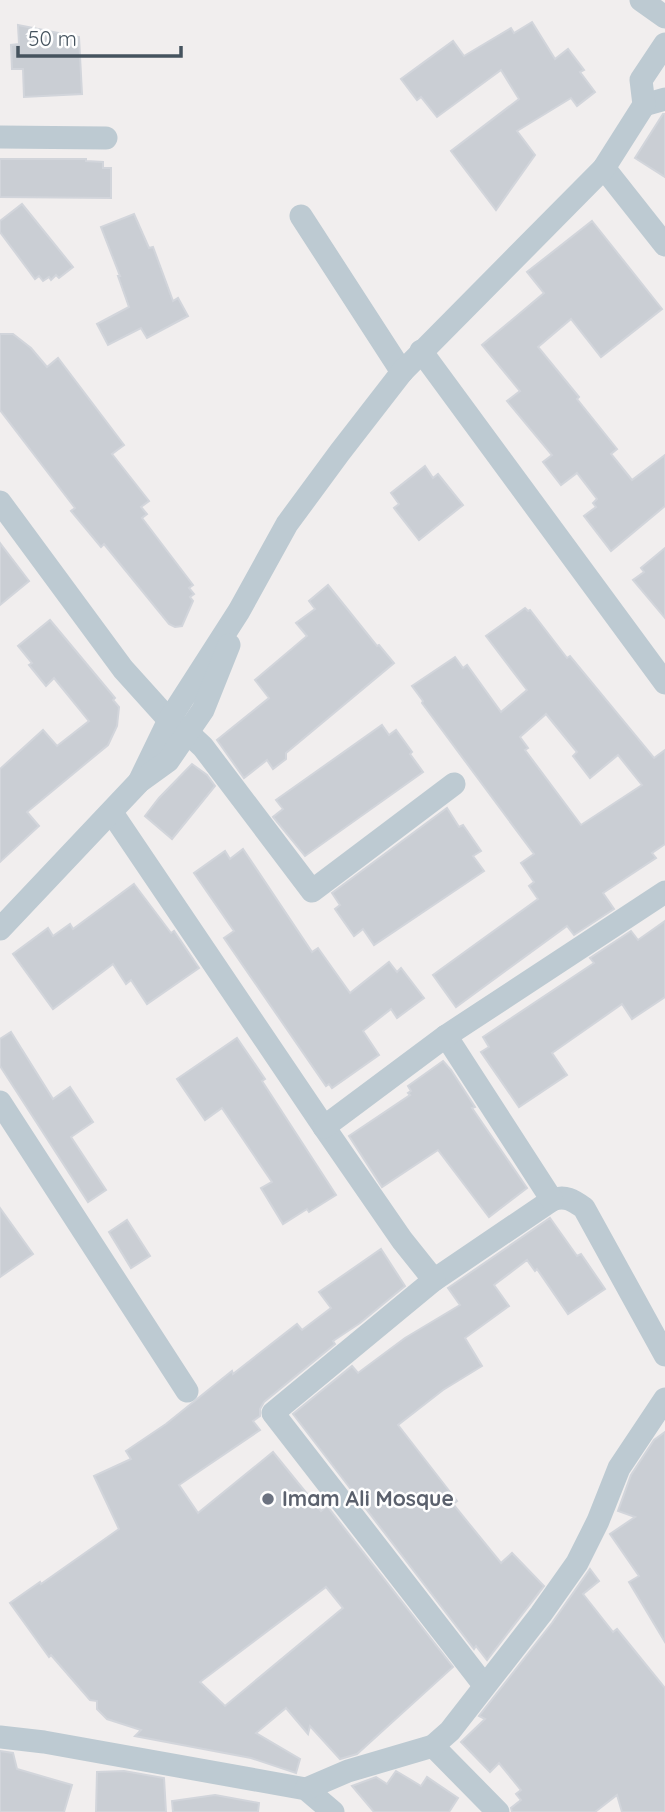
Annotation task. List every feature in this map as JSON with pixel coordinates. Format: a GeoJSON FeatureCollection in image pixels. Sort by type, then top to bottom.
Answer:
{"type":"FeatureCollection","features":[{"type":"Feature","properties":{"kind":"street"},"geometry":{"type":"LineString","coordinates":[[641,0],[665,17]]}},
{"type":"Feature","properties":{"kind":"street"},"geometry":{"type":"LineString","coordinates":[[0,929],[139,782],[178,726],[287,524],[402,372],[604,168],[655,102],[641,80],[665,44]]}},
{"type":"Feature","properties":{"kind":"street"},"geometry":{"type":"LineString","coordinates":[[0,137],[106,138]]}},
{"type":"Feature","properties":{"kind":"street"},"geometry":{"type":"LineString","coordinates":[[604,168],[665,245]]}},
{"type":"Feature","properties":{"kind":"street"},"geometry":{"type":"LineString","coordinates":[[301,216],[402,372]]}},
{"type":"Feature","properties":{"kind":"street"},"geometry":{"type":"LineString","coordinates":[[421,351],[665,683]]}},
{"type":"Feature","properties":{"kind":"street"},"geometry":{"type":"LineString","coordinates":[[0,502],[123,669],[178,726],[203,747],[312,891],[454,784]]}},
{"type":"Feature","properties":{"kind":"street"},"geometry":{"type":"LineString","coordinates":[[112,813],[324,1127],[402,1240],[434,1280]]}},
{"type":"Feature","properties":{"kind":"street"},"geometry":{"type":"LineString","coordinates":[[324,1127],[446,1036],[665,892]]}},
{"type":"Feature","properties":{"kind":"street"},"geometry":{"type":"LineString","coordinates":[[446,1036],[552,1200]]}},
{"type":"Feature","properties":{"kind":"street"},"geometry":{"type":"LineString","coordinates":[[0,1102],[187,1391]]}},
{"type":"Feature","properties":{"kind":"street"},"geometry":{"type":"LineString","coordinates":[[484,1685],[274,1413],[434,1280],[558,1198],[572,1199],[584,1208],[665,1356]]}},
{"type":"Feature","properties":{"kind":"street"},"geometry":{"type":"LineString","coordinates":[[0,1737],[44,1742],[306,1789],[348,1772],[433,1746],[450,1731],[577,1563],[598,1521],[619,1468],[665,1399]]}},
{"type":"Feature","properties":{"kind":"street"},"geometry":{"type":"LineString","coordinates":[[433,1746],[498,1812]]}},
{"type":"Feature","properties":{"kind":"street"},"geometry":{"type":"LineString","coordinates":[[306,1789],[327,1811]]}},
{"type":"Feature","properties":{"kind":"building"},"geometry":{"type":"Polygon","coordinates":[[[532,22],[555,59],[568,49],[584,70],[580,72],[595,92],[577,106],[571,98],[517,131],[535,155],[496,210],[451,151],[519,99],[501,70],[437,117],[421,97],[417,100],[401,79],[453,41],[464,56],[511,28],[514,33],[532,22]]]}},
{"type":"Feature","properties":{"kind":"building"},"geometry":{"type":"Polygon","coordinates":[[[18,25],[79,37],[82,94],[24,97],[23,69],[12,69],[11,45],[19,44],[18,25]]]}},
{"type":"Feature","properties":{"kind":"building"},"geometry":{"type":"Polygon","coordinates":[[[665,114],[665,177],[635,158],[665,114]]]}},
{"type":"Feature","properties":{"kind":"building"},"geometry":{"type":"Polygon","coordinates":[[[0,159],[86,159],[103,162],[103,168],[111,168],[111,198],[0,197],[0,159]]]}},
{"type":"Feature","properties":{"kind":"building"},"geometry":{"type":"Polygon","coordinates":[[[22,204],[73,267],[59,278],[56,275],[51,280],[49,277],[43,281],[39,276],[35,279],[0,232],[0,221],[22,204]]]}},
{"type":"Feature","properties":{"kind":"building"},"geometry":{"type":"Polygon","coordinates":[[[134,214],[149,248],[153,247],[173,301],[178,298],[188,316],[147,338],[141,328],[108,345],[97,324],[129,307],[101,227],[134,214]]]}},
{"type":"Feature","properties":{"kind":"building"},"geometry":{"type":"Polygon","coordinates":[[[592,221],[662,309],[601,357],[571,319],[538,347],[617,449],[611,454],[632,480],[665,455],[665,506],[611,551],[584,516],[596,507],[593,503],[597,499],[577,473],[561,485],[543,462],[552,455],[507,401],[520,391],[482,345],[544,293],[527,272],[592,221]]]}},
{"type":"Feature","properties":{"kind":"building"},"geometry":{"type":"Polygon","coordinates":[[[0,334],[13,334],[31,348],[47,367],[58,358],[124,445],[112,454],[149,501],[141,507],[147,514],[142,518],[193,585],[189,588],[194,594],[190,597],[193,601],[182,626],[169,624],[104,544],[101,547],[71,511],[75,508],[0,410],[0,334]]]}},
{"type":"Feature","properties":{"kind":"building"},"geometry":{"type":"Polygon","coordinates":[[[425,466],[433,478],[438,474],[463,505],[419,540],[394,508],[399,504],[391,493],[425,466]]]}},
{"type":"Feature","properties":{"kind":"building"},"geometry":{"type":"Polygon","coordinates":[[[0,543],[29,581],[0,605],[0,543]]]}},
{"type":"Feature","properties":{"kind":"building"},"geometry":{"type":"Polygon","coordinates":[[[665,548],[665,618],[633,580],[644,572],[641,568],[665,548]]]}},
{"type":"Feature","properties":{"kind":"building"},"geometry":{"type":"Polygon","coordinates":[[[328,585],[394,663],[286,753],[286,759],[273,769],[267,760],[244,778],[217,740],[269,698],[255,680],[307,636],[296,623],[315,609],[309,601],[328,585]]]}},
{"type":"Feature","properties":{"kind":"building"},"geometry":{"type":"Polygon","coordinates":[[[525,608],[530,610],[567,658],[570,656],[654,758],[665,750],[665,844],[652,853],[656,858],[603,893],[614,909],[574,935],[567,926],[456,1007],[433,975],[538,899],[529,886],[534,882],[521,863],[534,854],[412,686],[455,657],[463,668],[467,665],[501,712],[527,690],[486,636],[525,608]],[[546,714],[520,737],[528,748],[525,750],[581,825],[642,785],[618,755],[590,778],[573,756],[577,752],[546,714]]]}},
{"type":"Feature","properties":{"kind":"building"},"geometry":{"type":"Polygon","coordinates":[[[50,620],[115,698],[113,700],[119,707],[117,726],[108,745],[27,812],[39,826],[0,862],[0,769],[43,730],[57,746],[89,721],[54,678],[46,686],[18,646],[50,620]]]}},
{"type":"Feature","properties":{"kind":"building"},"geometry":{"type":"Polygon","coordinates":[[[382,725],[389,735],[396,730],[423,772],[305,856],[273,817],[283,809],[276,800],[382,725]]]}},
{"type":"Feature","properties":{"kind":"building"},"geometry":{"type":"Polygon","coordinates":[[[192,764],[207,775],[215,786],[172,839],[145,816],[192,764]]]}},
{"type":"Feature","properties":{"kind":"building"},"geometry":{"type":"Polygon","coordinates":[[[447,808],[459,827],[463,825],[481,851],[473,856],[484,871],[374,945],[363,929],[354,936],[335,909],[340,905],[332,893],[447,808]]]}},
{"type":"Feature","properties":{"kind":"building"},"geometry":{"type":"Polygon","coordinates":[[[243,849],[312,952],[318,948],[350,993],[389,962],[397,972],[401,968],[424,998],[397,1018],[391,1009],[363,1031],[379,1055],[332,1088],[329,1084],[326,1086],[224,938],[234,931],[194,873],[225,851],[230,859],[243,849]]]}},
{"type":"Feature","properties":{"kind":"building"},"geometry":{"type":"Polygon","coordinates":[[[134,884],[171,933],[174,931],[199,968],[147,1004],[131,980],[126,984],[113,964],[53,1009],[13,954],[48,928],[53,936],[70,924],[73,929],[134,884]]]}},
{"type":"Feature","properties":{"kind":"building"},"geometry":{"type":"Polygon","coordinates":[[[665,921],[665,997],[632,1019],[622,1004],[552,1053],[567,1075],[519,1107],[481,1052],[489,1047],[483,1037],[594,963],[590,958],[631,931],[638,940],[665,921]]]}},
{"type":"Feature","properties":{"kind":"building"},"geometry":{"type":"Polygon","coordinates":[[[11,1032],[53,1099],[70,1087],[93,1122],[71,1137],[106,1190],[88,1202],[0,1066],[0,1039],[11,1032]]]}},
{"type":"Feature","properties":{"kind":"building"},"geometry":{"type":"Polygon","coordinates":[[[237,1038],[336,1195],[283,1224],[261,1188],[272,1182],[222,1108],[205,1120],[177,1079],[237,1038]]]}},
{"type":"Feature","properties":{"kind":"building"},"geometry":{"type":"Polygon","coordinates":[[[443,1061],[527,1188],[489,1217],[438,1150],[382,1187],[349,1136],[410,1095],[408,1086],[443,1061]]]}},
{"type":"Feature","properties":{"kind":"building"},"geometry":{"type":"Polygon","coordinates":[[[0,1208],[33,1254],[0,1277],[0,1208]]]}},
{"type":"Feature","properties":{"kind":"building"},"geometry":{"type":"Polygon","coordinates":[[[550,1218],[577,1256],[581,1254],[605,1289],[568,1314],[537,1269],[535,1271],[527,1260],[494,1285],[509,1306],[465,1338],[482,1366],[443,1390],[398,1425],[457,1501],[453,1504],[501,1563],[512,1553],[544,1586],[487,1660],[476,1646],[474,1649],[293,1414],[352,1366],[358,1373],[405,1338],[460,1305],[448,1288],[550,1218]]]}},
{"type":"Feature","properties":{"kind":"building"},"geometry":{"type":"Polygon","coordinates":[[[127,1220],[150,1256],[131,1268],[109,1232],[127,1220]]]}},
{"type":"Feature","properties":{"kind":"building"},"geometry":{"type":"Polygon","coordinates":[[[381,1249],[405,1286],[333,1341],[335,1344],[264,1402],[260,1416],[253,1421],[260,1430],[179,1485],[198,1513],[273,1452],[321,1511],[327,1506],[453,1667],[357,1754],[340,1759],[310,1726],[308,1734],[286,1708],[256,1733],[300,1759],[296,1773],[251,1758],[135,1736],[141,1730],[107,1719],[97,1709],[97,1701],[90,1700],[51,1655],[49,1657],[10,1603],[119,1529],[94,1476],[131,1459],[126,1451],[166,1424],[297,1324],[302,1330],[331,1308],[319,1292],[381,1249]],[[326,1587],[200,1682],[225,1706],[343,1608],[326,1587]]]}},
{"type":"Feature","properties":{"kind":"building"},"geometry":{"type":"Polygon","coordinates":[[[665,1432],[665,1642],[629,1582],[639,1576],[610,1534],[635,1517],[618,1511],[631,1475],[654,1440],[665,1432]]]}},
{"type":"Feature","properties":{"kind":"building"},"geometry":{"type":"Polygon","coordinates":[[[590,1569],[599,1581],[583,1594],[613,1632],[617,1629],[665,1688],[665,1812],[622,1812],[617,1795],[595,1812],[512,1812],[511,1808],[521,1800],[516,1794],[521,1790],[499,1763],[490,1772],[461,1742],[485,1719],[479,1716],[552,1623],[590,1569]]]}},
{"type":"Feature","properties":{"kind":"building"},"geometry":{"type":"Polygon","coordinates":[[[0,1751],[13,1753],[17,1769],[72,1785],[64,1812],[0,1812],[0,1751]]]}},
{"type":"Feature","properties":{"kind":"building"},"geometry":{"type":"Polygon","coordinates":[[[124,1771],[164,1778],[166,1812],[96,1812],[97,1772],[124,1771]]]}},
{"type":"Feature","properties":{"kind":"building"},"geometry":{"type":"Polygon","coordinates":[[[396,1771],[421,1786],[427,1777],[458,1798],[449,1812],[374,1812],[352,1786],[376,1777],[387,1784],[396,1771]]]}},
{"type":"Feature","properties":{"kind":"building"},"geometry":{"type":"Polygon","coordinates":[[[215,1795],[259,1803],[258,1812],[173,1812],[172,1801],[215,1795]]]}},
{"type":"Feature","properties":{"kind":"place","name":"Imam Ali Mosque"},"geometry":{"type":"Point","coordinates":[268,1499]}}]}
